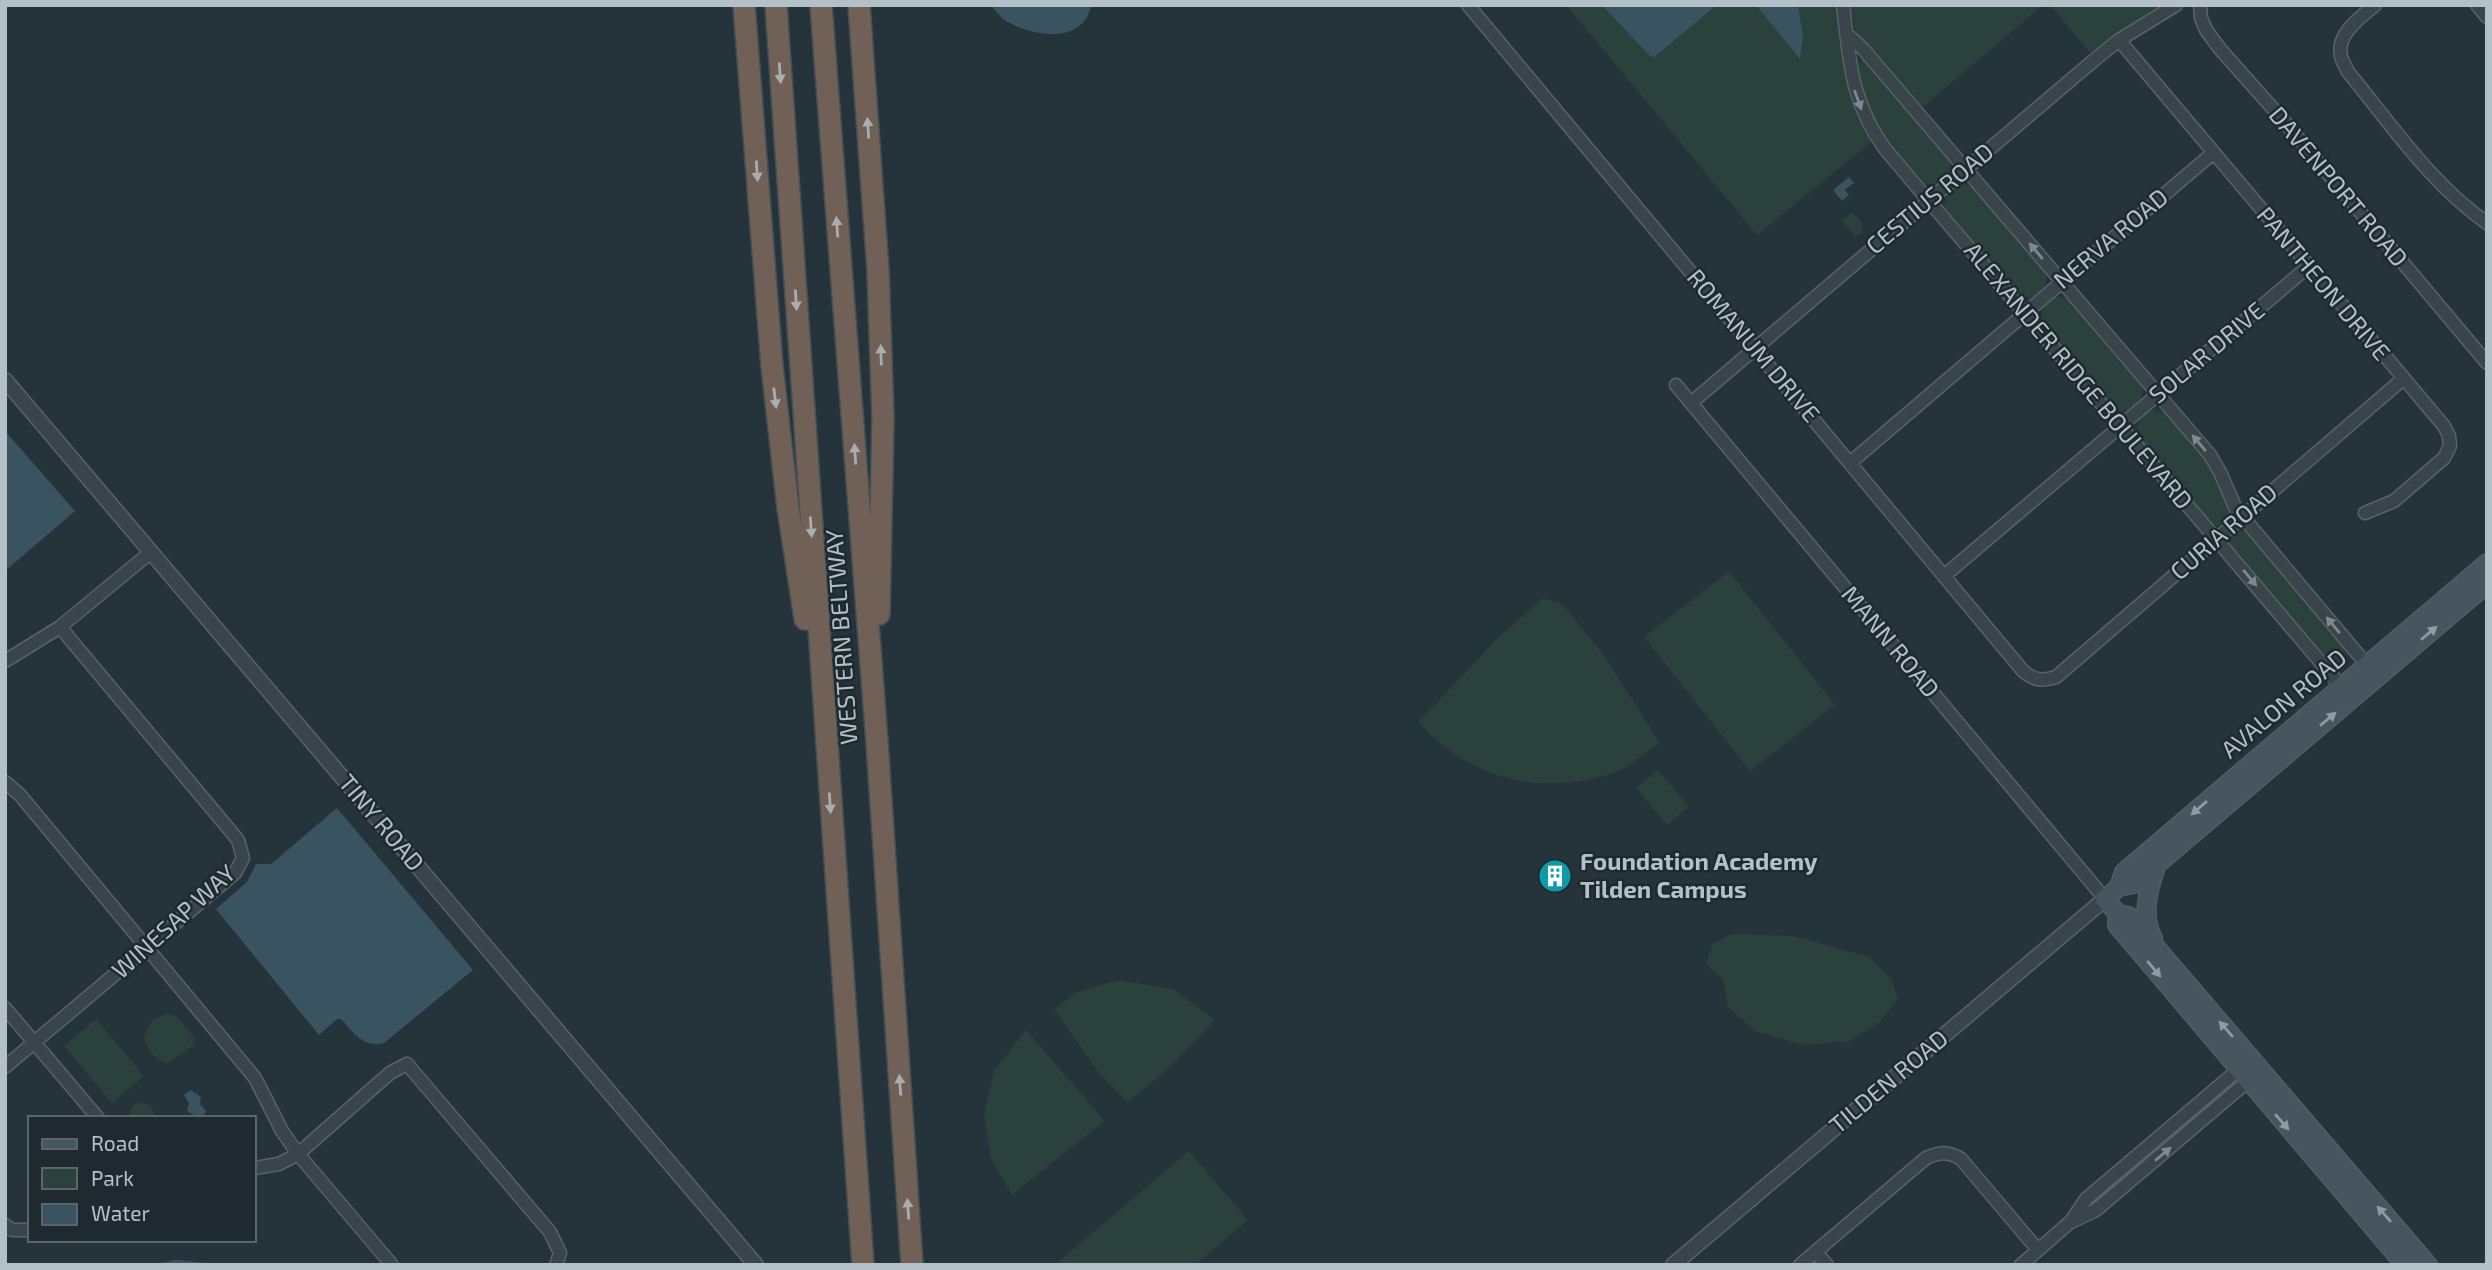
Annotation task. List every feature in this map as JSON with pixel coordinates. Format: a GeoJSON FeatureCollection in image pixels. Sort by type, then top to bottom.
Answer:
{"type":"FeatureCollection","features":[{"type":"Feature","properties":{"kind":"highway"},"geometry":{"type":"LineString","coordinates":[[744,5],[772,366],[788,508],[828,763]]}},
{"type":"Feature","properties":{"kind":"highway","name":"WESTERN BELTWAY"},"geometry":{"type":"LineString","coordinates":[[776,5],[863,1265]]}},
{"type":"Feature","properties":{"kind":"highway","name":"WESTERN BELTWAY"},"geometry":{"type":"LineString","coordinates":[[821,5],[877,742],[912,1265]]}},
{"type":"Feature","properties":{"kind":"highway"},"geometry":{"type":"LineString","coordinates":[[859,5],[878,270],[883,419],[877,742]]}},
{"type":"Feature","properties":{"kind":"main road","name":"AVALON ROAD"},"geometry":{"type":"LineString","coordinates":[[2112,893],[2124,872],[2372,671],[2487,563]]}},
{"type":"Feature","properties":{"kind":"main road","name":"AVALON ROAD"},"geometry":{"type":"LineString","coordinates":[[2372,671],[2487,584]]}},
{"type":"Feature","properties":{"kind":"main road","name":"AVALON ROAD"},"geometry":{"type":"LineString","coordinates":[[2112,893],[2134,884],[2157,865],[2346,693]]}},
{"type":"Feature","properties":{"kind":"main road"},"geometry":{"type":"LineString","coordinates":[[2157,865],[2148,893],[2146,911],[2149,931],[2159,951]]}},
{"type":"Feature","properties":{"kind":"main road"},"geometry":{"type":"LineString","coordinates":[[2112,893],[2118,914],[2117,925],[2428,1265]]}},
{"type":"Feature","properties":{"kind":"main road"},"geometry":{"type":"LineString","coordinates":[[2118,914],[2129,916],[2159,951],[2405,1265]]}},
{"type":"Feature","properties":{"kind":"street","name":"ROMANUM DRIVE"},"geometry":{"type":"LineString","coordinates":[[1468,5],[2023,671],[2033,679],[2042,681]]}},
{"type":"Feature","properties":{"kind":"street","name":"ALEXANDER RIDGE BOULEVARD"},"geometry":{"type":"LineString","coordinates":[[1843,5],[1853,84],[1863,112],[1885,149],[2346,693]]}},
{"type":"Feature","properties":{"kind":"street","name":"CESTIUS ROAD"},"geometry":{"type":"LineString","coordinates":[[1691,402],[2119,40],[2176,5]]}},
{"type":"Feature","properties":{"kind":"street","name":"DAVENPORT ROAD"},"geometry":{"type":"LineString","coordinates":[[2200,5],[2206,30],[2220,49],[2284,121],[2487,363]]}},
{"type":"Feature","properties":{"kind":"street"},"geometry":{"type":"LineString","coordinates":[[2375,5],[2348,30],[2342,41],[2340,55],[2348,72],[2441,184],[2466,208],[2487,223]]}},
{"type":"Feature","properties":{"kind":"street"},"geometry":{"type":"LineString","coordinates":[[2477,5],[2487,17]]}},
{"type":"Feature","properties":{"kind":"street","name":"ALEXANDER RIDGE BOULEVARD"},"geometry":{"type":"LineString","coordinates":[[1846,33],[1966,168],[2210,455],[2230,499],[2242,517],[2372,671]]}},
{"type":"Feature","properties":{"kind":"street","name":"PANTHEON DRIVE"},"geometry":{"type":"LineString","coordinates":[[2119,40],[2444,426],[2450,446],[2444,458],[2394,501],[2365,513]]}},
{"type":"Feature","properties":{"kind":"street","name":"NERVA ROAD"},"geometry":{"type":"LineString","coordinates":[[1850,463],[2213,153]]}},
{"type":"Feature","properties":{"kind":"street","name":"SOLAR DRIVE"},"geometry":{"type":"LineString","coordinates":[[1944,576],[2309,266]]}},
{"type":"Feature","properties":{"kind":"street","name":"CURIA ROAD"},"geometry":{"type":"LineString","coordinates":[[2042,681],[2056,677],[2403,379]]}},
{"type":"Feature","properties":{"kind":"street","name":"TINY ROAD"},"geometry":{"type":"LineString","coordinates":[[5,380],[756,1265]]}},
{"type":"Feature","properties":{"kind":"street","name":"MANN ROAD"},"geometry":{"type":"LineString","coordinates":[[1676,385],[2112,893]]}},
{"type":"Feature","properties":{"kind":"street"},"geometry":{"type":"LineString","coordinates":[[5,660],[60,627],[151,552]]}},
{"type":"Feature","properties":{"kind":"street","name":"WINESAP WAY"},"geometry":{"type":"LineString","coordinates":[[5,1067],[235,873],[243,858],[238,840],[60,627]]}},
{"type":"Feature","properties":{"kind":"street"},"geometry":{"type":"LineString","coordinates":[[5,782],[20,796],[255,1078],[282,1131],[298,1154],[392,1265]]}},
{"type":"Feature","properties":{"kind":"street","name":"TILDEN ROAD"},"geometry":{"type":"LineString","coordinates":[[1673,1265],[2112,893]]}},
{"type":"Feature","properties":{"kind":"street"},"geometry":{"type":"LineString","coordinates":[[5,1008],[96,1116]]}},
{"type":"Feature","properties":{"kind":"street"},"geometry":{"type":"LineString","coordinates":[[256,1168],[279,1164],[298,1154],[390,1073],[407,1064],[550,1232],[561,1253],[556,1265]]}},
{"type":"Feature","properties":{"kind":"street"},"geometry":{"type":"LineString","coordinates":[[2070,1223],[2086,1199],[2101,1186],[2174,1124],[2250,1070]]}},
{"type":"Feature","properties":{"kind":"street"},"geometry":{"type":"LineString","coordinates":[[2021,1265],[2070,1223],[2096,1210],[2183,1136],[2250,1070]]}},
{"type":"Feature","properties":{"kind":"street"},"geometry":{"type":"LineString","coordinates":[[2174,1124],[2183,1136]]}},
{"type":"Feature","properties":{"kind":"street"},"geometry":{"type":"LineString","coordinates":[[1800,1265],[1926,1158],[1940,1152],[1952,1154],[1961,1160],[2038,1250]]}},
{"type":"Feature","properties":{"kind":"street"},"geometry":{"type":"LineString","coordinates":[[2101,1186],[2110,1198]]}},
{"type":"Feature","properties":{"kind":"street"},"geometry":{"type":"LineString","coordinates":[[5,1225],[12,1230],[28,1230]]}},
{"type":"Feature","properties":{"kind":"street"},"geometry":{"type":"LineString","coordinates":[[1816,1252],[1827,1265]]}},
{"type":"Feature","properties":{"kind":"green space"},"geometry":{"type":"Polygon","coordinates":[[[1566,5],[1836,5],[1843,58],[1851,91],[1874,140],[1757,235],[1566,5]]]}},
{"type":"Feature","properties":{"kind":"green space"},"geometry":{"type":"Polygon","coordinates":[[[1850,5],[2043,5],[1922,108],[1856,33],[1850,5]]]}},
{"type":"Feature","properties":{"kind":"green space"},"geometry":{"type":"Polygon","coordinates":[[[2050,5],[2162,5],[2126,27],[2091,54],[2050,5]]]}},
{"type":"Feature","properties":{"kind":"green space"},"geometry":{"type":"Polygon","coordinates":[[[1864,59],[1951,160],[1950,172],[1944,180],[1934,184],[1922,183],[1880,133],[1867,110],[1856,65],[1864,59]]]}},
{"type":"Feature","properties":{"kind":"green space"},"geometry":{"type":"Polygon","coordinates":[[[1961,184],[1974,186],[2046,270],[2045,285],[2037,294],[2027,298],[2014,292],[1947,214],[1947,196],[1961,184]]]}},
{"type":"Feature","properties":{"kind":"green space"},"geometry":{"type":"Polygon","coordinates":[[[1852,212],[1863,224],[1861,233],[1856,237],[1842,221],[1852,212]]]}},
{"type":"Feature","properties":{"kind":"green space"},"geometry":{"type":"Polygon","coordinates":[[[2057,297],[2070,299],[2143,386],[2140,401],[2133,407],[2118,411],[2109,405],[2044,328],[2041,313],[2048,302],[2057,297]]]}},
{"type":"Feature","properties":{"kind":"green space"},"geometry":{"type":"Polygon","coordinates":[[[2152,410],[2166,412],[2207,461],[2229,506],[2231,515],[2228,522],[2216,526],[2208,522],[2140,440],[2138,423],[2152,410]]]}},
{"type":"Feature","properties":{"kind":"green space"},"geometry":{"type":"Polygon","coordinates":[[[2243,530],[2251,534],[2346,647],[2347,654],[2343,660],[2333,664],[2325,659],[2231,548],[2232,535],[2243,530]]]}},
{"type":"Feature","properties":{"kind":"green space"},"geometry":{"type":"Polygon","coordinates":[[[1729,571],[1835,705],[1750,771],[1644,637],[1729,571]]]}},
{"type":"Feature","properties":{"kind":"green space"},"geometry":{"type":"Polygon","coordinates":[[[1543,598],[1562,604],[1601,651],[1660,743],[1633,763],[1615,772],[1572,782],[1528,782],[1506,777],[1465,761],[1442,745],[1418,722],[1498,638],[1543,598]]]}},
{"type":"Feature","properties":{"kind":"green space"},"geometry":{"type":"Polygon","coordinates":[[[1658,770],[1689,807],[1667,825],[1636,788],[1658,770]]]}},
{"type":"Feature","properties":{"kind":"green space"},"geometry":{"type":"Polygon","coordinates":[[[1731,934],[1794,936],[1869,957],[1891,978],[1898,999],[1879,1023],[1849,1041],[1803,1045],[1755,1031],[1728,1007],[1723,980],[1706,964],[1713,944],[1731,934]]]}},
{"type":"Feature","properties":{"kind":"green space"},"geometry":{"type":"Polygon","coordinates":[[[1119,980],[1175,990],[1215,1020],[1166,1071],[1128,1102],[1099,1073],[1054,1009],[1077,992],[1119,980]]]}},
{"type":"Feature","properties":{"kind":"green space"},"geometry":{"type":"Polygon","coordinates":[[[169,1014],[176,1016],[194,1037],[193,1046],[166,1064],[151,1054],[144,1040],[152,1022],[169,1014]]]}},
{"type":"Feature","properties":{"kind":"green space"},"geometry":{"type":"Polygon","coordinates":[[[96,1019],[144,1076],[112,1103],[64,1046],[96,1019]]]}},
{"type":"Feature","properties":{"kind":"green space"},"geometry":{"type":"Polygon","coordinates":[[[1026,1030],[1105,1121],[1012,1195],[991,1159],[984,1114],[994,1071],[1026,1030]]]}},
{"type":"Feature","properties":{"kind":"green space"},"geometry":{"type":"Polygon","coordinates":[[[140,1102],[151,1106],[154,1116],[129,1116],[132,1107],[140,1102]]]}},
{"type":"Feature","properties":{"kind":"green space"},"geometry":{"type":"Polygon","coordinates":[[[2169,1136],[2172,1140],[2114,1187],[2113,1184],[2169,1136]]]}},
{"type":"Feature","properties":{"kind":"green space"},"geometry":{"type":"Polygon","coordinates":[[[1189,1151],[1248,1220],[1195,1265],[1060,1265],[1058,1262],[1189,1151]]]}},
{"type":"Feature","properties":{"kind":"water"},"geometry":{"type":"Polygon","coordinates":[[[991,5],[1091,5],[1086,18],[1078,27],[1054,34],[1013,25],[1002,18],[991,5]]]}},
{"type":"Feature","properties":{"kind":"water"},"geometry":{"type":"Polygon","coordinates":[[[1602,5],[1717,5],[1654,57],[1650,56],[1602,5]]]}},
{"type":"Feature","properties":{"kind":"water"},"geometry":{"type":"Polygon","coordinates":[[[1756,5],[1798,5],[1803,36],[1800,59],[1756,5]]]}},
{"type":"Feature","properties":{"kind":"water"},"geometry":{"type":"Polygon","coordinates":[[[1849,177],[1854,183],[1845,190],[1849,195],[1842,201],[1833,190],[1849,177]]]}},
{"type":"Feature","properties":{"kind":"water"},"geometry":{"type":"Polygon","coordinates":[[[5,431],[75,511],[5,571],[5,431]]]}},
{"type":"Feature","properties":{"kind":"water"},"geometry":{"type":"Polygon","coordinates":[[[337,808],[473,970],[384,1043],[365,1041],[341,1019],[337,1019],[319,1035],[216,909],[247,882],[256,864],[271,864],[337,808]]]}},
{"type":"Feature","properties":{"kind":"water"},"geometry":{"type":"Polygon","coordinates":[[[191,1090],[201,1097],[200,1104],[206,1111],[203,1116],[195,1116],[187,1111],[189,1103],[184,1095],[191,1090]]]}},
{"type":"Feature","properties":{"kind":"water"},"geometry":{"type":"Polygon","coordinates":[[[176,1260],[230,1265],[151,1265],[176,1260]]]}},
{"type":"Feature","properties":{"kind":"place","name":"Foundation Academy Tilden Campus"},"geometry":{"type":"Point","coordinates":[1555,876]}}]}
